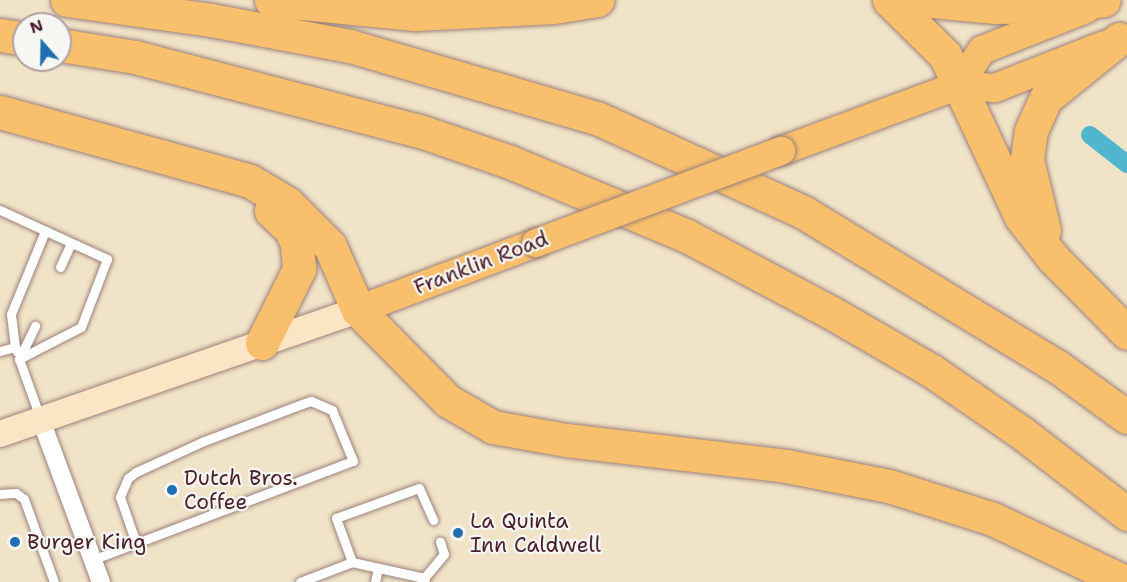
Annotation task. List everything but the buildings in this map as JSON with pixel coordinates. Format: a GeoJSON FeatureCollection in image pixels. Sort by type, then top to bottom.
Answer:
{"type":"FeatureCollection","features":[{"type":"Feature","properties":{"kind":"highway"},"geometry":{"type":"LineString","coordinates":[[67,0],[211,20],[350,46],[597,118],[802,212],[1058,367],[1127,417]]}},
{"type":"Feature","properties":{"kind":"highway"},"geometry":{"type":"LineString","coordinates":[[271,0],[415,14],[554,7],[597,0]]}},
{"type":"Feature","properties":{"kind":"highway"},"geometry":{"type":"LineString","coordinates":[[890,0],[945,55],[1021,217],[1053,258],[1127,333]]}},
{"type":"Feature","properties":{"kind":"highway"},"geometry":{"type":"LineString","coordinates":[[922,0],[996,7],[1059,6],[1106,0]]}},
{"type":"Feature","properties":{"kind":"highway"},"geometry":{"type":"LineString","coordinates":[[1053,258],[1027,159],[1031,131],[1046,98],[1123,37]]}},
{"type":"Feature","properties":{"kind":"highway"},"geometry":{"type":"LineString","coordinates":[[72,47],[135,57],[420,130],[510,162],[687,236],[832,313],[932,371],[1022,433],[1127,514]]}},
{"type":"Feature","properties":{"kind":"highway"},"geometry":{"type":"LineString","coordinates":[[0,112],[173,162],[250,181],[287,203],[330,246],[358,310],[448,401],[493,427],[566,440],[786,466],[889,486],[993,519],[1125,582]]}},
{"type":"Feature","properties":{"kind":"highway"},"geometry":{"type":"LineString","coordinates":[[173,162],[254,200],[291,230],[297,244],[299,269],[262,343]]}},
{"type":"Feature","properties":{"kind":"main road"},"geometry":{"type":"LineString","coordinates":[[959,85],[982,50],[1106,0]]}},
{"type":"Feature","properties":{"kind":"main road","name":"Franklin Road"},"geometry":{"type":"LineString","coordinates":[[0,434],[358,310],[959,85],[995,88],[1123,37]]}},
{"type":"Feature","properties":{"kind":"street"},"geometry":{"type":"LineString","coordinates":[[41,420],[101,582]]}},
{"type":"Feature","properties":{"kind":"lane"},"geometry":{"type":"LineString","coordinates":[[0,210],[107,259],[81,327],[19,358]]}},
{"type":"Feature","properties":{"kind":"lane"},"geometry":{"type":"LineString","coordinates":[[41,420],[15,347],[10,314],[45,231]]}},
{"type":"Feature","properties":{"kind":"lane"},"geometry":{"type":"LineString","coordinates":[[60,267],[71,243]]}},
{"type":"Feature","properties":{"kind":"lane"},"geometry":{"type":"LineString","coordinates":[[19,358],[35,326]]}},
{"type":"Feature","properties":{"kind":"lane"},"geometry":{"type":"LineString","coordinates":[[0,351],[15,347]]}},
{"type":"Feature","properties":{"kind":"lane"},"geometry":{"type":"LineString","coordinates":[[92,560],[353,461],[332,410],[311,401],[204,441],[128,478],[120,497],[136,543]]}},
{"type":"Feature","properties":{"kind":"lane"},"geometry":{"type":"LineString","coordinates":[[352,562],[336,518],[419,488],[433,520]]}},
{"type":"Feature","properties":{"kind":"lane"},"geometry":{"type":"LineString","coordinates":[[0,494],[16,493],[24,499],[54,582]]}},
{"type":"Feature","properties":{"kind":"lane"},"geometry":{"type":"LineString","coordinates":[[300,582],[322,578],[352,562],[424,580],[444,554],[440,542]]}},
{"type":"Feature","properties":{"kind":"lane"},"geometry":{"type":"LineString","coordinates":[[375,582],[378,568]]}},
{"type":"Feature","properties":{"kind":"waterway"},"geometry":{"type":"LineString","coordinates":[[1090,135],[1127,164]]}},
{"type":"Feature","properties":{"kind":"place","name":"Dutch Bros. Coffee"},"geometry":{"type":"Point","coordinates":[172,490]}},
{"type":"Feature","properties":{"kind":"place","name":"La Quinta Inn Caldwell"},"geometry":{"type":"Point","coordinates":[458,533]}},
{"type":"Feature","properties":{"kind":"place","name":"Burger King"},"geometry":{"type":"Point","coordinates":[15,542]}}]}
